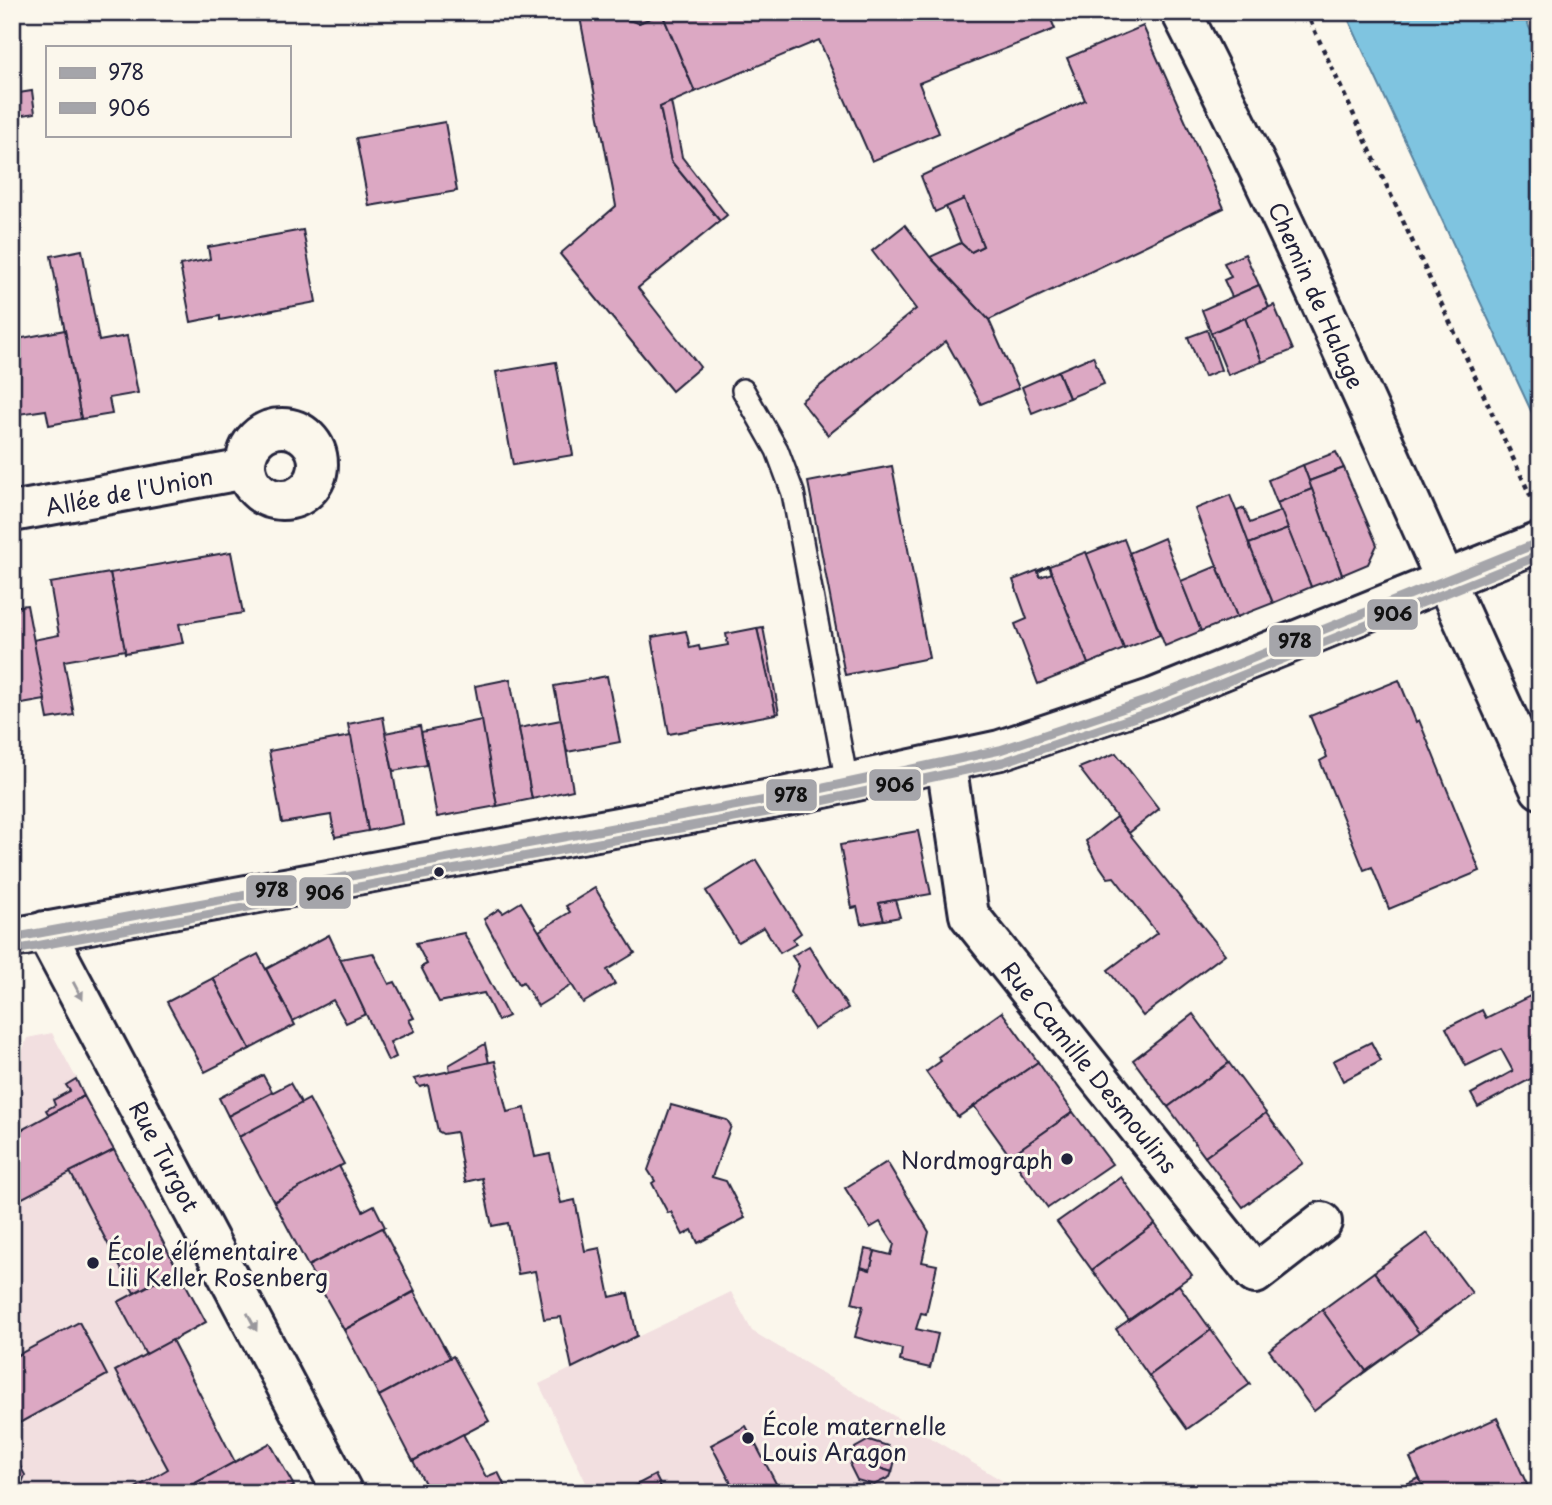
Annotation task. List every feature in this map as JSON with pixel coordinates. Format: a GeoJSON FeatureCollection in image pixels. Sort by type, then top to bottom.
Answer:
{"type":"FeatureCollection","features":[{"type":"Feature","properties":{"kind":"street","name":"Chemin de Halage"},"geometry":{"type":"LineString","coordinates":[[1181,12],[1249,144],[1444,582],[1540,789]]}},
{"type":"Feature","properties":{"kind":"street","name":"Allée de l'Union"},"geometry":{"type":"LineString","coordinates":[[12,512],[246,469]]}},
{"type":"Feature","properties":{"kind":"street"},"geometry":{"type":"LineString","coordinates":[[29,935],[670,818],[946,763],[1055,734],[1154,698],[1540,542]]}},
{"type":"Feature","properties":{"kind":"street","name":"Rue Camille Desmoulins"},"geometry":{"type":"LineString","coordinates":[[946,763],[969,915],[1255,1274],[1322,1222]]}},
{"type":"Feature","properties":{"kind":"street","name":"Rue Turgot"},"geometry":{"type":"LineString","coordinates":[[29,935],[343,1493]]}},
{"type":"Feature","properties":{"kind":"lane"},"geometry":{"type":"LineString","coordinates":[[743,390],[777,450],[793,494],[847,783]]}},
{"type":"Feature","properties":{"kind":"path"},"geometry":{"type":"LineString","coordinates":[[1306,12],[1534,502]]}},
{"type":"Feature","properties":{"kind":"shaded area","name":"École élémentaire Lili Keller Rosenberg"},"geometry":{"type":"Polygon","coordinates":[[[52,1033],[206,1322],[172,1341],[177,1493],[12,1493],[12,1054],[22,1052],[27,1038],[52,1033]]]}},
{"type":"Feature","properties":{"kind":"shaded area","name":"École maternelle Louis Aragon"},"geometry":{"type":"Polygon","coordinates":[[[731,1292],[752,1331],[1023,1493],[591,1493],[539,1384],[731,1292]]]}},
{"type":"Feature","properties":{"kind":"water"},"geometry":{"type":"Polygon","coordinates":[[[1345,12],[1522,12],[1540,50],[1540,430],[1345,12]]]}},
{"type":"Feature","properties":{"kind":"building"},"geometry":{"type":"Polygon","coordinates":[[[579,12],[598,12],[639,23],[662,13],[695,92],[660,107],[671,161],[720,221],[638,288],[700,367],[672,391],[560,254],[616,206],[579,12]]]}},
{"type":"Feature","properties":{"kind":"building"},"geometry":{"type":"Polygon","coordinates":[[[598,12],[857,12],[858,16],[869,12],[941,12],[942,15],[950,12],[1048,12],[1055,29],[919,83],[939,133],[872,161],[819,40],[695,92],[662,13],[639,23],[598,12]]]}},
{"type":"Feature","properties":{"kind":"building"},"geometry":{"type":"Polygon","coordinates":[[[1143,26],[1224,208],[989,320],[930,257],[961,243],[971,252],[983,246],[964,199],[935,212],[921,176],[1085,100],[1067,58],[1143,26]]]}},
{"type":"Feature","properties":{"kind":"building"},"geometry":{"type":"Polygon","coordinates":[[[32,91],[35,113],[12,117],[12,94],[32,91]]]}},
{"type":"Feature","properties":{"kind":"building"},"geometry":{"type":"Polygon","coordinates":[[[671,102],[682,157],[727,215],[720,221],[671,161],[660,107],[671,102]]]}},
{"type":"Feature","properties":{"kind":"building"},"geometry":{"type":"Polygon","coordinates":[[[445,122],[457,191],[369,206],[356,138],[445,122]]]}},
{"type":"Feature","properties":{"kind":"building"},"geometry":{"type":"Polygon","coordinates":[[[964,199],[983,246],[971,252],[961,243],[946,207],[964,199]]]}},
{"type":"Feature","properties":{"kind":"building"},"geometry":{"type":"Polygon","coordinates":[[[905,225],[930,257],[989,320],[1019,388],[981,404],[946,341],[828,435],[801,401],[916,309],[872,251],[905,225]]]}},
{"type":"Feature","properties":{"kind":"building"},"geometry":{"type":"Polygon","coordinates":[[[303,230],[316,302],[220,320],[220,316],[191,322],[180,265],[210,259],[208,247],[303,230]]]}},
{"type":"Feature","properties":{"kind":"building"},"geometry":{"type":"Polygon","coordinates":[[[82,250],[99,341],[127,336],[138,393],[109,398],[112,414],[81,419],[51,256],[82,250]]]}},
{"type":"Feature","properties":{"kind":"building"},"geometry":{"type":"Polygon","coordinates":[[[1245,254],[1259,285],[1232,297],[1224,280],[1231,277],[1224,263],[1245,254]]]}},
{"type":"Feature","properties":{"kind":"building"},"geometry":{"type":"Polygon","coordinates":[[[1259,285],[1269,307],[1211,333],[1202,310],[1259,285]]]}},
{"type":"Feature","properties":{"kind":"building"},"geometry":{"type":"Polygon","coordinates":[[[1274,305],[1293,350],[1262,362],[1245,318],[1274,305]]]}},
{"type":"Feature","properties":{"kind":"building"},"geometry":{"type":"Polygon","coordinates":[[[1245,318],[1262,362],[1228,375],[1211,333],[1245,318]]]}},
{"type":"Feature","properties":{"kind":"building"},"geometry":{"type":"Polygon","coordinates":[[[65,330],[81,419],[49,425],[46,410],[19,414],[12,384],[12,340],[65,330]]]}},
{"type":"Feature","properties":{"kind":"building"},"geometry":{"type":"Polygon","coordinates":[[[1207,330],[1221,370],[1204,377],[1188,337],[1207,330]]]}},
{"type":"Feature","properties":{"kind":"building"},"geometry":{"type":"Polygon","coordinates":[[[1093,356],[1104,384],[1069,398],[1058,371],[1093,356]]]}},
{"type":"Feature","properties":{"kind":"building"},"geometry":{"type":"Polygon","coordinates":[[[556,362],[573,455],[513,465],[496,372],[556,362]]]}},
{"type":"Feature","properties":{"kind":"building"},"geometry":{"type":"Polygon","coordinates":[[[1058,371],[1069,398],[1032,413],[1022,387],[1058,371]]]}},
{"type":"Feature","properties":{"kind":"building"},"geometry":{"type":"Polygon","coordinates":[[[1336,452],[1344,468],[1309,481],[1303,465],[1336,452]]]}},
{"type":"Feature","properties":{"kind":"building"},"geometry":{"type":"Polygon","coordinates":[[[1303,465],[1312,489],[1277,503],[1268,480],[1303,465]]]}},
{"type":"Feature","properties":{"kind":"building"},"geometry":{"type":"Polygon","coordinates":[[[892,466],[929,658],[845,675],[808,482],[892,466]]]}},
{"type":"Feature","properties":{"kind":"building"},"geometry":{"type":"Polygon","coordinates":[[[1344,468],[1377,545],[1368,564],[1342,575],[1309,481],[1344,468]]]}},
{"type":"Feature","properties":{"kind":"building"},"geometry":{"type":"Polygon","coordinates":[[[1312,489],[1342,575],[1311,587],[1277,503],[1312,489]]]}},
{"type":"Feature","properties":{"kind":"building"},"geometry":{"type":"Polygon","coordinates":[[[1230,495],[1273,603],[1237,617],[1195,509],[1230,495]]]}},
{"type":"Feature","properties":{"kind":"building"},"geometry":{"type":"Polygon","coordinates":[[[1244,508],[1250,523],[1281,511],[1288,529],[1249,544],[1237,511],[1244,508]]]}},
{"type":"Feature","properties":{"kind":"building"},"geometry":{"type":"Polygon","coordinates":[[[1288,529],[1311,587],[1273,603],[1249,544],[1288,529]]]}},
{"type":"Feature","properties":{"kind":"building"},"geometry":{"type":"Polygon","coordinates":[[[1164,538],[1201,631],[1165,646],[1129,553],[1164,538]]]}},
{"type":"Feature","properties":{"kind":"building"},"geometry":{"type":"Polygon","coordinates":[[[1124,539],[1160,635],[1124,649],[1086,554],[1124,539]]]}},
{"type":"Feature","properties":{"kind":"building"},"geometry":{"type":"Polygon","coordinates":[[[231,552],[243,613],[179,624],[183,643],[125,653],[110,573],[231,552]]]}},
{"type":"Feature","properties":{"kind":"building"},"geometry":{"type":"Polygon","coordinates":[[[1086,552],[1124,649],[1088,664],[1049,566],[1086,552]]]}},
{"type":"Feature","properties":{"kind":"building"},"geometry":{"type":"Polygon","coordinates":[[[1049,566],[1038,572],[1040,577],[1052,573],[1088,664],[1038,684],[1015,624],[1027,619],[1013,580],[1049,566]]]}},
{"type":"Feature","properties":{"kind":"building"},"geometry":{"type":"Polygon","coordinates":[[[1217,566],[1237,617],[1201,631],[1181,581],[1217,566]]]}},
{"type":"Feature","properties":{"kind":"building"},"geometry":{"type":"Polygon","coordinates":[[[110,573],[125,650],[64,661],[74,715],[48,719],[33,640],[59,635],[50,583],[110,573]]]}},
{"type":"Feature","properties":{"kind":"building"},"geometry":{"type":"Polygon","coordinates":[[[27,605],[45,700],[16,705],[12,686],[12,607],[27,605]]]}},
{"type":"Feature","properties":{"kind":"building"},"geometry":{"type":"Polygon","coordinates":[[[763,627],[779,713],[776,714],[757,628],[763,627]]]}},
{"type":"Feature","properties":{"kind":"building"},"geometry":{"type":"Polygon","coordinates":[[[757,628],[776,714],[669,734],[652,637],[686,631],[690,648],[699,646],[700,650],[728,645],[726,634],[757,628]]]}},
{"type":"Feature","properties":{"kind":"building"},"geometry":{"type":"Polygon","coordinates":[[[607,676],[620,742],[567,752],[554,686],[607,676]]]}},
{"type":"Feature","properties":{"kind":"building"},"geometry":{"type":"Polygon","coordinates":[[[510,679],[532,799],[497,806],[475,686],[510,679]]]}},
{"type":"Feature","properties":{"kind":"building"},"geometry":{"type":"Polygon","coordinates":[[[1399,680],[1416,722],[1419,720],[1480,871],[1389,909],[1372,867],[1364,870],[1320,761],[1327,757],[1310,716],[1399,680]]]}},
{"type":"Feature","properties":{"kind":"building"},"geometry":{"type":"Polygon","coordinates":[[[383,717],[402,824],[368,831],[348,724],[383,717]]]}},
{"type":"Feature","properties":{"kind":"building"},"geometry":{"type":"Polygon","coordinates":[[[482,720],[497,806],[437,817],[421,732],[482,720]]]}},
{"type":"Feature","properties":{"kind":"building"},"geometry":{"type":"Polygon","coordinates":[[[561,720],[573,790],[532,799],[519,728],[561,720]]]}},
{"type":"Feature","properties":{"kind":"building"},"geometry":{"type":"Polygon","coordinates":[[[420,726],[427,765],[393,771],[385,733],[420,726]]]}},
{"type":"Feature","properties":{"kind":"building"},"geometry":{"type":"Polygon","coordinates":[[[351,736],[368,831],[335,837],[331,815],[282,823],[269,751],[351,736]]]}},
{"type":"Feature","properties":{"kind":"building"},"geometry":{"type":"Polygon","coordinates":[[[1116,753],[1159,809],[1129,833],[1079,768],[1116,753]]]}},
{"type":"Feature","properties":{"kind":"building"},"geometry":{"type":"Polygon","coordinates":[[[1116,817],[1225,954],[1143,1016],[1108,970],[1157,933],[1114,877],[1108,878],[1086,841],[1116,817]]]}},
{"type":"Feature","properties":{"kind":"building"},"geometry":{"type":"Polygon","coordinates":[[[918,831],[931,894],[879,903],[884,920],[861,924],[857,907],[852,908],[840,845],[918,831]]]}},
{"type":"Feature","properties":{"kind":"building"},"geometry":{"type":"Polygon","coordinates":[[[756,860],[801,933],[793,939],[796,944],[780,953],[764,927],[738,942],[706,891],[756,860]]]}},
{"type":"Feature","properties":{"kind":"building"},"geometry":{"type":"Polygon","coordinates":[[[595,888],[635,953],[607,970],[615,984],[583,1003],[539,931],[570,912],[566,906],[595,888]]]}},
{"type":"Feature","properties":{"kind":"building"},"geometry":{"type":"Polygon","coordinates":[[[895,900],[900,917],[884,920],[879,903],[895,900]]]}},
{"type":"Feature","properties":{"kind":"building"},"geometry":{"type":"Polygon","coordinates":[[[521,902],[572,985],[538,1006],[523,982],[519,984],[484,919],[499,909],[503,913],[521,902]]]}},
{"type":"Feature","properties":{"kind":"building"},"geometry":{"type":"Polygon","coordinates":[[[464,933],[508,1016],[498,1021],[484,993],[439,1002],[421,967],[427,964],[416,943],[464,933]]]}},
{"type":"Feature","properties":{"kind":"building"},"geometry":{"type":"Polygon","coordinates":[[[329,935],[366,1014],[346,1023],[333,1000],[293,1021],[266,969],[329,935]]]}},
{"type":"Feature","properties":{"kind":"building"},"geometry":{"type":"Polygon","coordinates":[[[809,946],[848,1008],[814,1029],[790,992],[799,966],[792,956],[809,946]]]}},
{"type":"Feature","properties":{"kind":"building"},"geometry":{"type":"Polygon","coordinates":[[[373,953],[389,984],[395,982],[414,1018],[409,1020],[415,1031],[390,1042],[396,1057],[388,1061],[340,959],[373,953]]]}},
{"type":"Feature","properties":{"kind":"building"},"geometry":{"type":"Polygon","coordinates":[[[258,954],[295,1025],[250,1049],[213,978],[258,954]]]}},
{"type":"Feature","properties":{"kind":"building"},"geometry":{"type":"Polygon","coordinates":[[[213,978],[250,1049],[205,1072],[167,1002],[213,978]]]}},
{"type":"Feature","properties":{"kind":"building"},"geometry":{"type":"Polygon","coordinates":[[[1540,991],[1540,1074],[1478,1107],[1471,1094],[1513,1071],[1501,1049],[1466,1066],[1446,1028],[1482,1010],[1486,1018],[1540,991]]]}},
{"type":"Feature","properties":{"kind":"building"},"geometry":{"type":"Polygon","coordinates":[[[1002,1012],[1038,1062],[958,1117],[926,1072],[941,1061],[938,1057],[1002,1012]]]}},
{"type":"Feature","properties":{"kind":"building"},"geometry":{"type":"Polygon","coordinates":[[[1193,1014],[1229,1063],[1168,1107],[1133,1060],[1193,1014]]]}},
{"type":"Feature","properties":{"kind":"building"},"geometry":{"type":"Polygon","coordinates":[[[1371,1042],[1381,1061],[1343,1081],[1333,1061],[1371,1042]]]}},
{"type":"Feature","properties":{"kind":"building"},"geometry":{"type":"Polygon","coordinates":[[[485,1044],[489,1063],[450,1072],[449,1065],[485,1044]]]}},
{"type":"Feature","properties":{"kind":"building"},"geometry":{"type":"Polygon","coordinates":[[[495,1061],[507,1112],[525,1108],[535,1157],[550,1154],[561,1203],[575,1200],[585,1251],[600,1248],[610,1297],[628,1293],[637,1336],[572,1368],[561,1317],[544,1319],[535,1271],[518,1274],[508,1223],[492,1226],[482,1178],[465,1182],[456,1132],[443,1134],[438,1131],[428,1085],[420,1087],[414,1079],[495,1061]]]}},
{"type":"Feature","properties":{"kind":"building"},"geometry":{"type":"Polygon","coordinates":[[[1038,1062],[1073,1112],[1010,1156],[974,1106],[1038,1062]]]}},
{"type":"Feature","properties":{"kind":"building"},"geometry":{"type":"Polygon","coordinates":[[[1229,1063],[1266,1113],[1205,1157],[1168,1107],[1229,1063]]]}},
{"type":"Feature","properties":{"kind":"building"},"geometry":{"type":"Polygon","coordinates":[[[263,1075],[273,1093],[228,1116],[219,1098],[263,1075]]]}},
{"type":"Feature","properties":{"kind":"building"},"geometry":{"type":"Polygon","coordinates":[[[76,1079],[84,1096],[49,1115],[46,1110],[55,1105],[53,1100],[70,1091],[66,1085],[76,1079]]]}},
{"type":"Feature","properties":{"kind":"building"},"geometry":{"type":"Polygon","coordinates":[[[290,1083],[302,1104],[239,1137],[228,1116],[290,1083]]]}},
{"type":"Feature","properties":{"kind":"building"},"geometry":{"type":"Polygon","coordinates":[[[84,1096],[114,1150],[15,1202],[12,1196],[12,1135],[84,1096]]]}},
{"type":"Feature","properties":{"kind":"building"},"geometry":{"type":"Polygon","coordinates":[[[309,1099],[344,1164],[274,1202],[239,1137],[309,1099]]]}},
{"type":"Feature","properties":{"kind":"building"},"geometry":{"type":"Polygon","coordinates":[[[671,1105],[727,1120],[731,1126],[712,1177],[726,1181],[745,1218],[698,1243],[692,1230],[683,1235],[671,1212],[668,1213],[648,1170],[671,1105]]]}},
{"type":"Feature","properties":{"kind":"building"},"geometry":{"type":"Polygon","coordinates":[[[1073,1112],[1112,1164],[1048,1208],[1010,1156],[1073,1112]]]}},
{"type":"Feature","properties":{"kind":"building"},"geometry":{"type":"Polygon","coordinates":[[[1266,1113],[1303,1163],[1243,1207],[1205,1157],[1266,1113]]]}},
{"type":"Feature","properties":{"kind":"building"},"geometry":{"type":"Polygon","coordinates":[[[114,1150],[178,1270],[134,1293],[70,1172],[114,1150]]]}},
{"type":"Feature","properties":{"kind":"building"},"geometry":{"type":"Polygon","coordinates":[[[887,1162],[929,1232],[922,1262],[937,1265],[926,1314],[921,1313],[916,1329],[938,1334],[930,1368],[900,1361],[902,1349],[855,1337],[863,1306],[852,1303],[861,1267],[870,1270],[875,1251],[891,1255],[894,1244],[880,1222],[870,1228],[845,1188],[887,1162]]]}},
{"type":"Feature","properties":{"kind":"building"},"geometry":{"type":"Polygon","coordinates":[[[339,1166],[363,1211],[374,1205],[385,1227],[308,1266],[274,1202],[339,1166]]]}},
{"type":"Feature","properties":{"kind":"building"},"geometry":{"type":"Polygon","coordinates":[[[1121,1177],[1155,1224],[1092,1270],[1057,1222],[1121,1177]]]}},
{"type":"Feature","properties":{"kind":"building"},"geometry":{"type":"Polygon","coordinates":[[[1155,1224],[1192,1275],[1129,1320],[1092,1270],[1155,1224]]]}},
{"type":"Feature","properties":{"kind":"building"},"geometry":{"type":"Polygon","coordinates":[[[382,1228],[415,1291],[344,1330],[308,1266],[382,1228]]]}},
{"type":"Feature","properties":{"kind":"building"},"geometry":{"type":"Polygon","coordinates":[[[1427,1233],[1472,1293],[1419,1333],[1374,1272],[1427,1233]]]}},
{"type":"Feature","properties":{"kind":"building"},"geometry":{"type":"Polygon","coordinates":[[[865,1249],[875,1251],[870,1270],[861,1267],[865,1249]]]}},
{"type":"Feature","properties":{"kind":"building"},"geometry":{"type":"Polygon","coordinates":[[[178,1270],[206,1322],[146,1355],[118,1302],[178,1270]]]}},
{"type":"Feature","properties":{"kind":"building"},"geometry":{"type":"Polygon","coordinates":[[[1374,1272],[1419,1333],[1366,1371],[1322,1310],[1374,1272]]]}},
{"type":"Feature","properties":{"kind":"building"},"geometry":{"type":"Polygon","coordinates":[[[1179,1285],[1211,1330],[1149,1376],[1116,1329],[1179,1285]]]}},
{"type":"Feature","properties":{"kind":"building"},"geometry":{"type":"Polygon","coordinates":[[[414,1292],[450,1358],[379,1396],[344,1330],[414,1292]]]}},
{"type":"Feature","properties":{"kind":"building"},"geometry":{"type":"Polygon","coordinates":[[[1322,1310],[1366,1371],[1314,1411],[1269,1350],[1322,1310]]]}},
{"type":"Feature","properties":{"kind":"building"},"geometry":{"type":"Polygon","coordinates":[[[79,1322],[107,1375],[12,1427],[12,1358],[79,1322]]]}},
{"type":"Feature","properties":{"kind":"building"},"geometry":{"type":"Polygon","coordinates":[[[1211,1330],[1250,1384],[1187,1429],[1149,1376],[1211,1330]]]}},
{"type":"Feature","properties":{"kind":"building"},"geometry":{"type":"Polygon","coordinates":[[[172,1340],[235,1462],[177,1493],[136,1493],[134,1489],[168,1469],[115,1371],[172,1340]]]}},
{"type":"Feature","properties":{"kind":"building"},"geometry":{"type":"Polygon","coordinates":[[[453,1356],[489,1421],[413,1461],[379,1396],[453,1356]]]}},
{"type":"Feature","properties":{"kind":"building"},"geometry":{"type":"Polygon","coordinates":[[[1497,1418],[1529,1489],[1521,1493],[1426,1493],[1410,1458],[1497,1418]]]}},
{"type":"Feature","properties":{"kind":"building"},"geometry":{"type":"Polygon","coordinates":[[[746,1426],[781,1493],[733,1493],[729,1486],[732,1485],[711,1445],[746,1426]]]}},
{"type":"Feature","properties":{"kind":"building"},"geometry":{"type":"Polygon","coordinates":[[[463,1434],[486,1477],[498,1472],[508,1492],[430,1493],[413,1461],[463,1434]]]}},
{"type":"Feature","properties":{"kind":"building"},"geometry":{"type":"Polygon","coordinates":[[[869,1440],[888,1446],[895,1460],[892,1472],[852,1460],[855,1448],[869,1440]]]}},
{"type":"Feature","properties":{"kind":"building"},"geometry":{"type":"Polygon","coordinates":[[[270,1443],[294,1486],[281,1493],[177,1493],[270,1443]]]}},
{"type":"Feature","properties":{"kind":"building"},"geometry":{"type":"Polygon","coordinates":[[[12,1452],[25,1475],[18,1493],[12,1493],[12,1452]]]}},
{"type":"Feature","properties":{"kind":"building"},"geometry":{"type":"Polygon","coordinates":[[[852,1460],[892,1472],[890,1477],[874,1485],[857,1480],[850,1466],[852,1460]]]}},
{"type":"Feature","properties":{"kind":"building"},"geometry":{"type":"Polygon","coordinates":[[[655,1475],[664,1493],[621,1493],[655,1475]]]}},
{"type":"Feature","properties":{"kind":"building"},"geometry":{"type":"Polygon","coordinates":[[[1419,1478],[1426,1493],[1387,1493],[1419,1478]]]}},
{"type":"Feature","properties":{"kind":"transit line","name":"978"},"geometry":{"type":"LineString","coordinates":[[12,938],[782,797],[1000,750],[1154,698],[1540,542]]}},
{"type":"Feature","properties":{"kind":"transit line","name":"906"},"geometry":{"type":"LineString","coordinates":[[14,950],[784,809],[1003,762],[1159,709],[1540,555]]}},
{"type":"Feature","properties":{"kind":"place","name":"Nordmograph"},"geometry":{"type":"Point","coordinates":[1067,1159]}},
{"type":"Feature","properties":{"kind":"place","name":"École élémentaire Lili Keller Rosenberg"},"geometry":{"type":"Point","coordinates":[93,1263]}},
{"type":"Feature","properties":{"kind":"place","name":"École maternelle Louis Aragon"},"geometry":{"type":"Point","coordinates":[748,1438]}}]}
